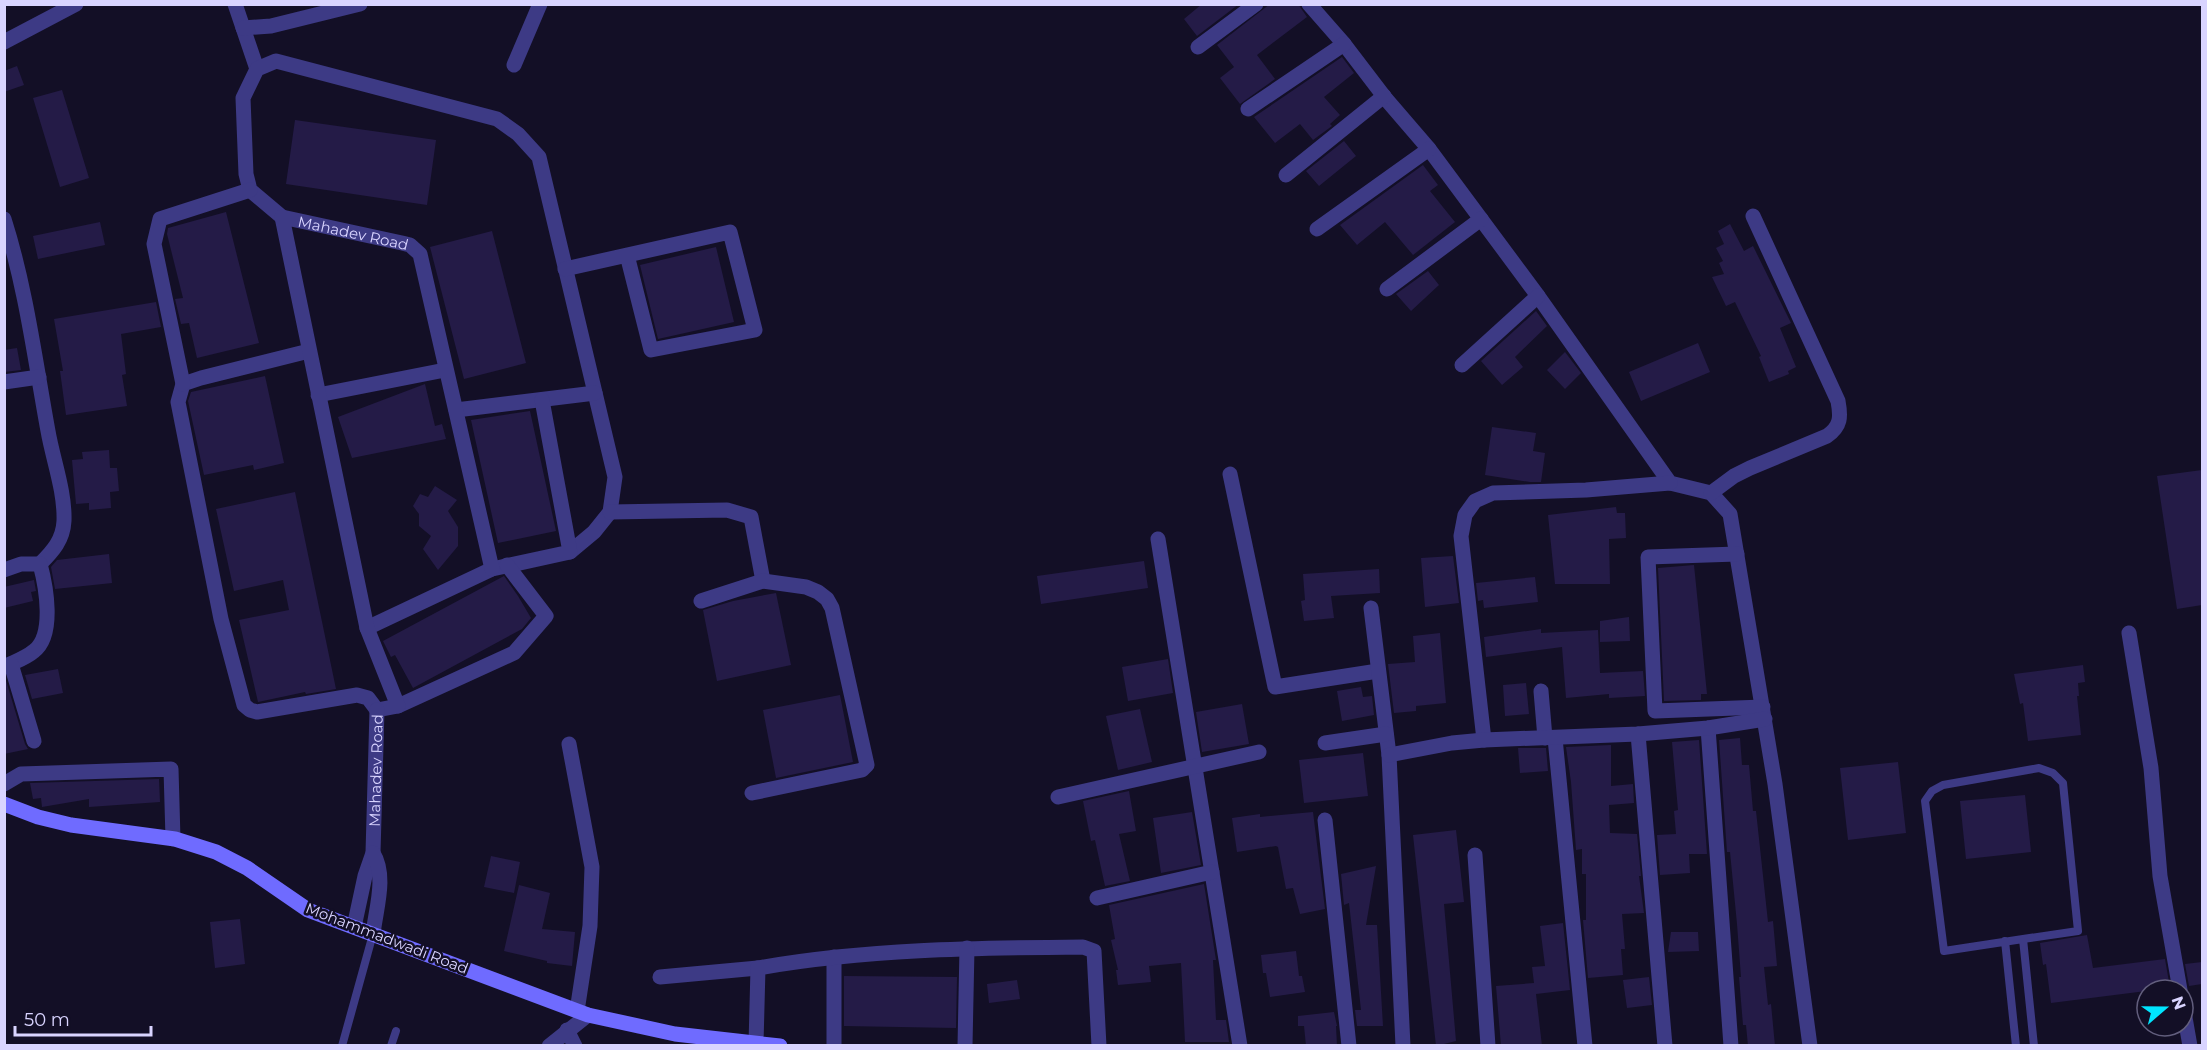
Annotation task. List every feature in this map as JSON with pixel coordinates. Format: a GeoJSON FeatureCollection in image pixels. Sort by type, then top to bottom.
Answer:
{"type":"FeatureCollection","features":[{"type":"Feature","properties":{"kind":"main road","name":"Mohammadwadi Road"},"geometry":{"type":"LineString","coordinates":[[4,804],[38,817],[71,825],[173,839],[216,852],[247,868],[308,910],[583,1013],[675,1034],[780,1046]]}},
{"type":"Feature","properties":{"kind":"street"},"geometry":{"type":"LineString","coordinates":[[4,42],[76,4]]}},
{"type":"Feature","properties":{"kind":"street"},"geometry":{"type":"LineString","coordinates":[[235,4],[257,69]]}},
{"type":"Feature","properties":{"kind":"street"},"geometry":{"type":"LineString","coordinates":[[243,28],[271,26],[360,4]]}},
{"type":"Feature","properties":{"kind":"street"},"geometry":{"type":"LineString","coordinates":[[514,65],[540,4]]}},
{"type":"Feature","properties":{"kind":"street"},"geometry":{"type":"LineString","coordinates":[[1198,48],[1256,4]]}},
{"type":"Feature","properties":{"kind":"street"},"geometry":{"type":"LineString","coordinates":[[1309,4],[1429,149],[1538,296],[1670,483]]}},
{"type":"Feature","properties":{"kind":"street"},"geometry":{"type":"LineString","coordinates":[[1248,109],[1344,44]]}},
{"type":"Feature","properties":{"kind":"street"},"geometry":{"type":"LineString","coordinates":[[282,217],[250,190],[246,174],[243,98],[257,69],[276,62],[496,119],[519,134],[538,157],[615,477],[610,512],[594,532],[570,552],[492,569],[367,628]]}},
{"type":"Feature","properties":{"kind":"street"},"geometry":{"type":"LineString","coordinates":[[1287,175],[1384,96]]}},
{"type":"Feature","properties":{"kind":"street"},"geometry":{"type":"LineString","coordinates":[[1317,229],[1429,149]]}},
{"type":"Feature","properties":{"kind":"street"},"geometry":{"type":"LineString","coordinates":[[250,190],[160,219],[154,244],[183,384],[178,402],[221,619],[244,705],[257,712],[357,695],[368,698],[377,710]]}},
{"type":"Feature","properties":{"kind":"street"},"geometry":{"type":"LineString","coordinates":[[1711,493],[1749,468],[1827,436],[1837,429],[1841,417],[1838,400],[1753,216]]}},
{"type":"Feature","properties":{"kind":"street","name":"Mahadev Road"},"geometry":{"type":"LineString","coordinates":[[398,706],[367,628],[282,217],[374,235],[410,245],[420,254],[492,569]]}},
{"type":"Feature","properties":{"kind":"street"},"geometry":{"type":"LineString","coordinates":[[4,219],[16,257],[63,504],[64,523],[58,546],[40,564],[21,564],[4,570]]}},
{"type":"Feature","properties":{"kind":"street"},"geometry":{"type":"LineString","coordinates":[[1387,289],[1481,219]]}},
{"type":"Feature","properties":{"kind":"street"},"geometry":{"type":"LineString","coordinates":[[565,269],[730,231],[754,330],[651,350],[627,255]]}},
{"type":"Feature","properties":{"kind":"street"},"geometry":{"type":"LineString","coordinates":[[1462,365],[1538,296]]}},
{"type":"Feature","properties":{"kind":"street"},"geometry":{"type":"LineString","coordinates":[[183,384],[309,351]]}},
{"type":"Feature","properties":{"kind":"street"},"geometry":{"type":"LineString","coordinates":[[318,395],[445,370]]}},
{"type":"Feature","properties":{"kind":"street"},"geometry":{"type":"LineString","coordinates":[[4,382],[39,377]]}},
{"type":"Feature","properties":{"kind":"street"},"geometry":{"type":"LineString","coordinates":[[456,410],[595,393]]}},
{"type":"Feature","properties":{"kind":"street"},"geometry":{"type":"LineString","coordinates":[[542,399],[570,552]]}},
{"type":"Feature","properties":{"kind":"street"},"geometry":{"type":"LineString","coordinates":[[1230,474],[1275,687],[1378,671]]}},
{"type":"Feature","properties":{"kind":"street"},"geometry":{"type":"LineString","coordinates":[[1484,740],[1461,536],[1465,515],[1475,501],[1493,494],[1670,483],[1711,493],[1730,514],[1764,713],[1810,1046]]}},
{"type":"Feature","properties":{"kind":"street"},"geometry":{"type":"LineString","coordinates":[[610,512],[727,510],[751,518],[762,577]]}},
{"type":"Feature","properties":{"kind":"street"},"geometry":{"type":"LineString","coordinates":[[1158,539],[1240,1046]]}},
{"type":"Feature","properties":{"kind":"street"},"geometry":{"type":"LineString","coordinates":[[1737,554],[1648,557],[1655,711],[1764,713]]}},
{"type":"Feature","properties":{"kind":"street"},"geometry":{"type":"LineString","coordinates":[[34,741],[8,665],[36,650],[44,639],[47,603],[40,564]]}},
{"type":"Feature","properties":{"kind":"street","name":"Mahadev Road"},"geometry":{"type":"LineString","coordinates":[[354,927],[365,876],[373,853],[377,710],[398,706],[514,653],[546,616],[507,565]]}},
{"type":"Feature","properties":{"kind":"street"},"geometry":{"type":"LineString","coordinates":[[701,601],[762,577],[818,592],[827,599],[832,608],[867,765],[862,770],[752,794]]}},
{"type":"Feature","properties":{"kind":"street"},"geometry":{"type":"LineString","coordinates":[[1371,608],[1389,755],[1403,1046]]}},
{"type":"Feature","properties":{"kind":"street"},"geometry":{"type":"LineString","coordinates":[[2129,633],[2151,768],[2160,876],[2178,978]]}},
{"type":"Feature","properties":{"kind":"street"},"geometry":{"type":"LineString","coordinates":[[1541,691],[1550,738],[1585,1046]]}},
{"type":"Feature","properties":{"kind":"street"},"geometry":{"type":"LineString","coordinates":[[1389,755],[1452,743],[1484,740],[1638,734],[1708,728],[1764,713]]}},
{"type":"Feature","properties":{"kind":"street"},"geometry":{"type":"LineString","coordinates":[[1708,728],[1731,1046]]}},
{"type":"Feature","properties":{"kind":"street"},"geometry":{"type":"LineString","coordinates":[[1325,742],[1386,734]]}},
{"type":"Feature","properties":{"kind":"street"},"geometry":{"type":"LineString","coordinates":[[1638,734],[1665,1046]]}},
{"type":"Feature","properties":{"kind":"street"},"geometry":{"type":"LineString","coordinates":[[549,1046],[583,1013],[590,926],[592,867],[569,744]]}},
{"type":"Feature","properties":{"kind":"street"},"geometry":{"type":"LineString","coordinates":[[1058,797],[1259,752]]}},
{"type":"Feature","properties":{"kind":"street"},"geometry":{"type":"LineString","coordinates":[[4,784],[21,774],[171,769],[173,839]]}},
{"type":"Feature","properties":{"kind":"street"},"geometry":{"type":"LineString","coordinates":[[1325,820],[1349,1046]]}},
{"type":"Feature","properties":{"kind":"street","name":"Mahadev Road"},"geometry":{"type":"LineString","coordinates":[[373,853],[379,863],[380,881],[373,934]]}},
{"type":"Feature","properties":{"kind":"street"},"geometry":{"type":"LineString","coordinates":[[1475,855],[1488,1046]]}},
{"type":"Feature","properties":{"kind":"street"},"geometry":{"type":"LineString","coordinates":[[1097,898],[1212,872]]}},
{"type":"Feature","properties":{"kind":"street"},"geometry":{"type":"LineString","coordinates":[[660,977],[758,968],[834,957],[967,948],[1083,947],[1094,951],[1099,1046]]}},
{"type":"Feature","properties":{"kind":"street"},"geometry":{"type":"LineString","coordinates":[[965,1046],[967,948]]}},
{"type":"Feature","properties":{"kind":"street"},"geometry":{"type":"LineString","coordinates":[[834,957],[834,1046]]}},
{"type":"Feature","properties":{"kind":"street"},"geometry":{"type":"LineString","coordinates":[[756,1044],[758,968]]}},
{"type":"Feature","properties":{"kind":"street"},"geometry":{"type":"LineString","coordinates":[[567,1030],[575,1046]]}},
{"type":"Feature","properties":{"kind":"lane"},"geometry":{"type":"LineString","coordinates":[[2039,768],[2053,773],[2063,783],[2078,931],[2023,939],[1944,951],[1925,801],[1932,791],[1943,784],[2039,768]]}},
{"type":"Feature","properties":{"kind":"lane"},"geometry":{"type":"LineString","coordinates":[[342,1046],[373,934]]}},
{"type":"Feature","properties":{"kind":"lane"},"geometry":{"type":"LineString","coordinates":[[2023,939],[2034,1046]]}},
{"type":"Feature","properties":{"kind":"lane"},"geometry":{"type":"LineString","coordinates":[[2005,941],[2016,1046]]}},
{"type":"Feature","properties":{"kind":"lane"},"geometry":{"type":"LineString","coordinates":[[392,1046],[396,1031]]}},
{"type":"Feature","properties":{"kind":"building"},"geometry":{"type":"Polygon","coordinates":[[[1202,4],[1239,4],[1197,36],[1184,19],[1202,4]]]}},
{"type":"Feature","properties":{"kind":"building"},"geometry":{"type":"Polygon","coordinates":[[[1270,4],[1298,4],[1307,17],[1257,55],[1275,79],[1240,104],[1220,78],[1234,67],[1217,45],[1270,4]]]}},
{"type":"Feature","properties":{"kind":"building"},"geometry":{"type":"Polygon","coordinates":[[[1342,57],[1354,73],[1324,97],[1340,115],[1330,124],[1332,126],[1313,140],[1300,124],[1275,143],[1254,117],[1342,57]]]}},
{"type":"Feature","properties":{"kind":"building"},"geometry":{"type":"Polygon","coordinates":[[[17,66],[24,85],[4,92],[4,71],[17,66]]]}},
{"type":"Feature","properties":{"kind":"building"},"geometry":{"type":"Polygon","coordinates":[[[62,90],[89,178],[60,187],[33,98],[62,90]]]}},
{"type":"Feature","properties":{"kind":"building"},"geometry":{"type":"Polygon","coordinates":[[[295,120],[436,140],[427,205],[286,184],[295,120]]]}},
{"type":"Feature","properties":{"kind":"building"},"geometry":{"type":"Polygon","coordinates":[[[1344,141],[1356,156],[1319,186],[1306,171],[1344,141]]]}},
{"type":"Feature","properties":{"kind":"building"},"geometry":{"type":"Polygon","coordinates":[[[1423,165],[1438,185],[1430,191],[1455,222],[1413,255],[1385,222],[1357,245],[1340,225],[1423,165]]]}},
{"type":"Feature","properties":{"kind":"building"},"geometry":{"type":"Polygon","coordinates":[[[226,212],[259,343],[197,358],[189,323],[181,324],[175,299],[183,298],[167,234],[168,228],[226,212]]]}},
{"type":"Feature","properties":{"kind":"building"},"geometry":{"type":"Polygon","coordinates":[[[100,222],[105,245],[38,259],[33,236],[100,222]]]}},
{"type":"Feature","properties":{"kind":"building"},"geometry":{"type":"Polygon","coordinates":[[[1730,224],[1744,251],[1753,246],[1791,323],[1780,328],[1796,367],[1788,371],[1789,374],[1769,382],[1759,357],[1761,356],[1735,302],[1726,306],[1712,277],[1724,274],[1719,263],[1723,261],[1716,248],[1724,244],[1718,231],[1730,224]]]}},
{"type":"Feature","properties":{"kind":"building"},"geometry":{"type":"Polygon","coordinates":[[[492,231],[526,363],[464,379],[430,247],[492,231]]]}},
{"type":"Feature","properties":{"kind":"building"},"geometry":{"type":"Polygon","coordinates":[[[716,247],[734,322],[658,339],[640,265],[716,247]]]}},
{"type":"Feature","properties":{"kind":"building"},"geometry":{"type":"Polygon","coordinates":[[[1428,271],[1439,285],[1411,311],[1396,294],[1428,271]]]}},
{"type":"Feature","properties":{"kind":"building"},"geometry":{"type":"Polygon","coordinates":[[[156,302],[161,327],[121,334],[126,374],[122,375],[127,406],[66,415],[60,371],[63,371],[54,319],[156,302]]]}},
{"type":"Feature","properties":{"kind":"building"},"geometry":{"type":"Polygon","coordinates":[[[1536,311],[1547,326],[1515,357],[1523,367],[1502,385],[1481,361],[1536,311]]]}},
{"type":"Feature","properties":{"kind":"building"},"geometry":{"type":"Polygon","coordinates":[[[1698,343],[1710,372],[1641,401],[1629,372],[1698,343]]]}},
{"type":"Feature","properties":{"kind":"building"},"geometry":{"type":"Polygon","coordinates":[[[17,348],[21,370],[4,372],[4,350],[17,348]]]}},
{"type":"Feature","properties":{"kind":"building"},"geometry":{"type":"Polygon","coordinates":[[[1565,352],[1581,373],[1565,389],[1547,370],[1565,352]]]}},
{"type":"Feature","properties":{"kind":"building"},"geometry":{"type":"Polygon","coordinates":[[[265,376],[284,463],[254,470],[253,465],[204,475],[188,401],[191,392],[265,376]]]}},
{"type":"Feature","properties":{"kind":"building"},"geometry":{"type":"Polygon","coordinates":[[[425,384],[435,426],[442,424],[446,439],[352,458],[338,417],[425,384]]]}},
{"type":"Feature","properties":{"kind":"building"},"geometry":{"type":"Polygon","coordinates":[[[530,411],[556,531],[498,543],[471,420],[530,411]]]}},
{"type":"Feature","properties":{"kind":"building"},"geometry":{"type":"Polygon","coordinates":[[[1492,427],[1536,433],[1533,451],[1545,453],[1541,482],[1485,475],[1492,427]]]}},
{"type":"Feature","properties":{"kind":"building"},"geometry":{"type":"Polygon","coordinates":[[[109,450],[110,468],[117,468],[119,491],[110,492],[111,508],[89,510],[89,503],[76,504],[72,460],[83,459],[82,452],[109,450]]]}},
{"type":"Feature","properties":{"kind":"building"},"geometry":{"type":"Polygon","coordinates":[[[2202,470],[2202,605],[2177,609],[2157,476],[2202,470]]]}},
{"type":"Feature","properties":{"kind":"building"},"geometry":{"type":"Polygon","coordinates":[[[435,486],[457,500],[448,511],[458,527],[458,546],[438,570],[423,549],[431,536],[419,526],[419,514],[413,506],[420,494],[428,497],[435,486]]]}},
{"type":"Feature","properties":{"kind":"building"},"geometry":{"type":"Polygon","coordinates":[[[295,492],[336,689],[306,694],[305,692],[258,702],[239,620],[289,610],[283,580],[234,591],[216,509],[295,492]]]}},
{"type":"Feature","properties":{"kind":"building"},"geometry":{"type":"Polygon","coordinates":[[[1616,507],[1617,513],[1625,513],[1626,538],[1609,539],[1610,584],[1555,584],[1548,515],[1616,507]]]}},
{"type":"Feature","properties":{"kind":"building"},"geometry":{"type":"Polygon","coordinates":[[[109,554],[112,583],[55,589],[51,567],[57,560],[109,554]]]}},
{"type":"Feature","properties":{"kind":"building"},"geometry":{"type":"Polygon","coordinates":[[[1453,556],[1459,603],[1425,607],[1421,558],[1453,556]]]}},
{"type":"Feature","properties":{"kind":"building"},"geometry":{"type":"Polygon","coordinates":[[[1144,561],[1148,588],[1041,604],[1037,576],[1144,561]]]}},
{"type":"Feature","properties":{"kind":"building"},"geometry":{"type":"Polygon","coordinates":[[[1694,565],[1707,694],[1701,694],[1701,700],[1664,701],[1658,568],[1694,565]]]}},
{"type":"Feature","properties":{"kind":"building"},"geometry":{"type":"Polygon","coordinates":[[[1379,569],[1380,593],[1331,596],[1334,618],[1304,621],[1301,601],[1305,600],[1303,574],[1379,569]]]}},
{"type":"Feature","properties":{"kind":"building"},"geometry":{"type":"Polygon","coordinates":[[[504,576],[531,618],[522,629],[413,688],[395,655],[391,657],[383,641],[504,576]]]}},
{"type":"Feature","properties":{"kind":"building"},"geometry":{"type":"Polygon","coordinates":[[[1535,577],[1538,602],[1484,608],[1483,600],[1478,601],[1476,583],[1535,577]]]}},
{"type":"Feature","properties":{"kind":"building"},"geometry":{"type":"Polygon","coordinates":[[[34,580],[36,591],[31,592],[33,601],[4,608],[4,587],[34,580]]]}},
{"type":"Feature","properties":{"kind":"building"},"geometry":{"type":"Polygon","coordinates":[[[776,593],[791,665],[717,681],[703,610],[733,601],[776,593]]]}},
{"type":"Feature","properties":{"kind":"building"},"geometry":{"type":"Polygon","coordinates":[[[1629,617],[1630,641],[1600,642],[1600,621],[1629,617]]]}},
{"type":"Feature","properties":{"kind":"building"},"geometry":{"type":"Polygon","coordinates":[[[1541,629],[1541,633],[1598,630],[1600,673],[1643,671],[1645,696],[1609,698],[1609,694],[1566,698],[1562,647],[1486,657],[1484,637],[1541,629]]]}},
{"type":"Feature","properties":{"kind":"building"},"geometry":{"type":"Polygon","coordinates":[[[1440,633],[1446,703],[1416,706],[1416,711],[1394,713],[1388,664],[1415,662],[1413,636],[1440,633]]]}},
{"type":"Feature","properties":{"kind":"building"},"geometry":{"type":"Polygon","coordinates":[[[1168,659],[1173,693],[1128,701],[1122,667],[1168,659]]]}},
{"type":"Feature","properties":{"kind":"building"},"geometry":{"type":"Polygon","coordinates":[[[2083,665],[2085,682],[2078,683],[2079,696],[2077,696],[2081,735],[2028,741],[2023,703],[2020,704],[2014,674],[2083,665]]]}},
{"type":"Feature","properties":{"kind":"building"},"geometry":{"type":"Polygon","coordinates":[[[58,669],[63,693],[32,699],[25,675],[58,669]]]}},
{"type":"Feature","properties":{"kind":"building"},"geometry":{"type":"Polygon","coordinates":[[[5,677],[28,749],[4,754],[5,677]]]}},
{"type":"Feature","properties":{"kind":"building"},"geometry":{"type":"Polygon","coordinates":[[[1526,683],[1529,714],[1505,716],[1503,685],[1526,683]]]}},
{"type":"Feature","properties":{"kind":"building"},"geometry":{"type":"Polygon","coordinates":[[[1361,687],[1363,697],[1372,696],[1374,715],[1342,721],[1337,691],[1361,687]]]}},
{"type":"Feature","properties":{"kind":"building"},"geometry":{"type":"Polygon","coordinates":[[[840,695],[853,762],[776,778],[763,710],[840,695]]]}},
{"type":"Feature","properties":{"kind":"building"},"geometry":{"type":"Polygon","coordinates":[[[1242,704],[1249,744],[1202,752],[1196,712],[1242,704]]]}},
{"type":"Feature","properties":{"kind":"building"},"geometry":{"type":"Polygon","coordinates":[[[1140,709],[1152,762],[1118,770],[1106,716],[1140,709]]]}},
{"type":"Feature","properties":{"kind":"building"},"geometry":{"type":"Polygon","coordinates":[[[1740,738],[1742,765],[1749,765],[1753,811],[1756,811],[1768,922],[1773,921],[1777,966],[1764,967],[1768,1005],[1771,1004],[1775,1046],[1748,1046],[1746,1025],[1743,1025],[1737,924],[1730,852],[1727,852],[1719,740],[1740,738]]]}},
{"type":"Feature","properties":{"kind":"building"},"geometry":{"type":"Polygon","coordinates":[[[1699,740],[1707,854],[1689,854],[1690,873],[1660,875],[1657,835],[1676,834],[1674,811],[1678,810],[1672,742],[1699,740]]]}},
{"type":"Feature","properties":{"kind":"building"},"geometry":{"type":"Polygon","coordinates":[[[1611,745],[1611,786],[1633,784],[1634,803],[1609,805],[1610,833],[1637,834],[1644,913],[1622,914],[1625,949],[1621,949],[1623,975],[1588,978],[1583,920],[1586,920],[1586,874],[1582,874],[1582,849],[1576,850],[1566,747],[1611,745]]]}},
{"type":"Feature","properties":{"kind":"building"},"geometry":{"type":"Polygon","coordinates":[[[1518,748],[1546,748],[1548,771],[1520,773],[1518,748]]]}},
{"type":"Feature","properties":{"kind":"building"},"geometry":{"type":"Polygon","coordinates":[[[1363,753],[1368,796],[1304,803],[1299,760],[1363,753]]]}},
{"type":"Feature","properties":{"kind":"building"},"geometry":{"type":"Polygon","coordinates":[[[1898,762],[1906,833],[1848,840],[1840,768],[1898,762]]]}},
{"type":"Feature","properties":{"kind":"building"},"geometry":{"type":"Polygon","coordinates":[[[159,779],[160,802],[89,807],[89,799],[42,807],[41,798],[33,799],[30,783],[159,779]]]}},
{"type":"Feature","properties":{"kind":"building"},"geometry":{"type":"Polygon","coordinates":[[[1129,791],[1136,831],[1119,834],[1130,881],[1105,886],[1095,840],[1091,841],[1083,801],[1129,791]]]}},
{"type":"Feature","properties":{"kind":"building"},"geometry":{"type":"Polygon","coordinates":[[[2025,795],[2031,852],[1966,859],[1960,801],[2025,795]]]}},
{"type":"Feature","properties":{"kind":"building"},"geometry":{"type":"Polygon","coordinates":[[[1192,812],[1201,865],[1161,873],[1153,818],[1192,812]]]}},
{"type":"Feature","properties":{"kind":"building"},"geometry":{"type":"Polygon","coordinates":[[[1313,812],[1325,909],[1300,914],[1293,888],[1286,889],[1278,847],[1237,852],[1232,818],[1260,814],[1260,817],[1313,812]]]}},
{"type":"Feature","properties":{"kind":"building"},"geometry":{"type":"Polygon","coordinates":[[[1456,830],[1464,902],[1444,904],[1456,1041],[1436,1046],[1413,835],[1456,830]]]}},
{"type":"Feature","properties":{"kind":"building"},"geometry":{"type":"Polygon","coordinates":[[[491,856],[520,862],[514,893],[484,887],[491,856]]]}},
{"type":"Feature","properties":{"kind":"building"},"geometry":{"type":"Polygon","coordinates":[[[1376,866],[1366,925],[1377,925],[1383,1026],[1357,1026],[1355,1010],[1361,1010],[1349,903],[1344,905],[1341,874],[1376,866]]]}},
{"type":"Feature","properties":{"kind":"building"},"geometry":{"type":"Polygon","coordinates":[[[1204,884],[1216,960],[1213,960],[1216,1020],[1226,1020],[1229,1042],[1185,1042],[1181,963],[1149,966],[1151,982],[1118,985],[1116,970],[1118,970],[1111,940],[1115,939],[1109,905],[1204,884]]]}},
{"type":"Feature","properties":{"kind":"building"},"geometry":{"type":"Polygon","coordinates":[[[519,885],[550,893],[542,929],[575,932],[572,966],[547,963],[547,961],[504,951],[519,885]]]}},
{"type":"Feature","properties":{"kind":"building"},"geometry":{"type":"Polygon","coordinates":[[[240,919],[245,964],[215,968],[210,922],[240,919]]]}},
{"type":"Feature","properties":{"kind":"building"},"geometry":{"type":"Polygon","coordinates":[[[1563,923],[1570,990],[1536,994],[1542,1046],[1501,1046],[1496,986],[1534,983],[1532,967],[1545,966],[1540,926],[1563,923]]]}},
{"type":"Feature","properties":{"kind":"building"},"geometry":{"type":"Polygon","coordinates":[[[1671,932],[1698,932],[1699,951],[1668,952],[1671,932]]]}},
{"type":"Feature","properties":{"kind":"building"},"geometry":{"type":"Polygon","coordinates":[[[2087,935],[2093,968],[2165,959],[2168,978],[2135,978],[2135,992],[2051,1003],[2046,964],[2043,965],[2040,943],[2087,935]]]}},
{"type":"Feature","properties":{"kind":"building"},"geometry":{"type":"Polygon","coordinates":[[[1296,951],[1299,976],[1302,976],[1305,992],[1270,997],[1266,973],[1263,973],[1261,955],[1296,951]]]}},
{"type":"Feature","properties":{"kind":"building"},"geometry":{"type":"Polygon","coordinates":[[[2202,962],[2202,984],[2195,985],[2195,978],[2188,978],[2185,964],[2202,962]]]}},
{"type":"Feature","properties":{"kind":"building"},"geometry":{"type":"Polygon","coordinates":[[[844,976],[957,977],[956,1028],[844,1026],[844,976]]]}},
{"type":"Feature","properties":{"kind":"building"},"geometry":{"type":"Polygon","coordinates":[[[1649,977],[1652,1005],[1627,1008],[1623,980],[1649,977]]]}},
{"type":"Feature","properties":{"kind":"building"},"geometry":{"type":"Polygon","coordinates":[[[1017,980],[1020,999],[989,1003],[987,984],[1017,980]]]}},
{"type":"Feature","properties":{"kind":"building"},"geometry":{"type":"Polygon","coordinates":[[[1334,1012],[1337,1046],[1306,1046],[1304,1026],[1298,1026],[1298,1016],[1334,1012]]]}}]}
